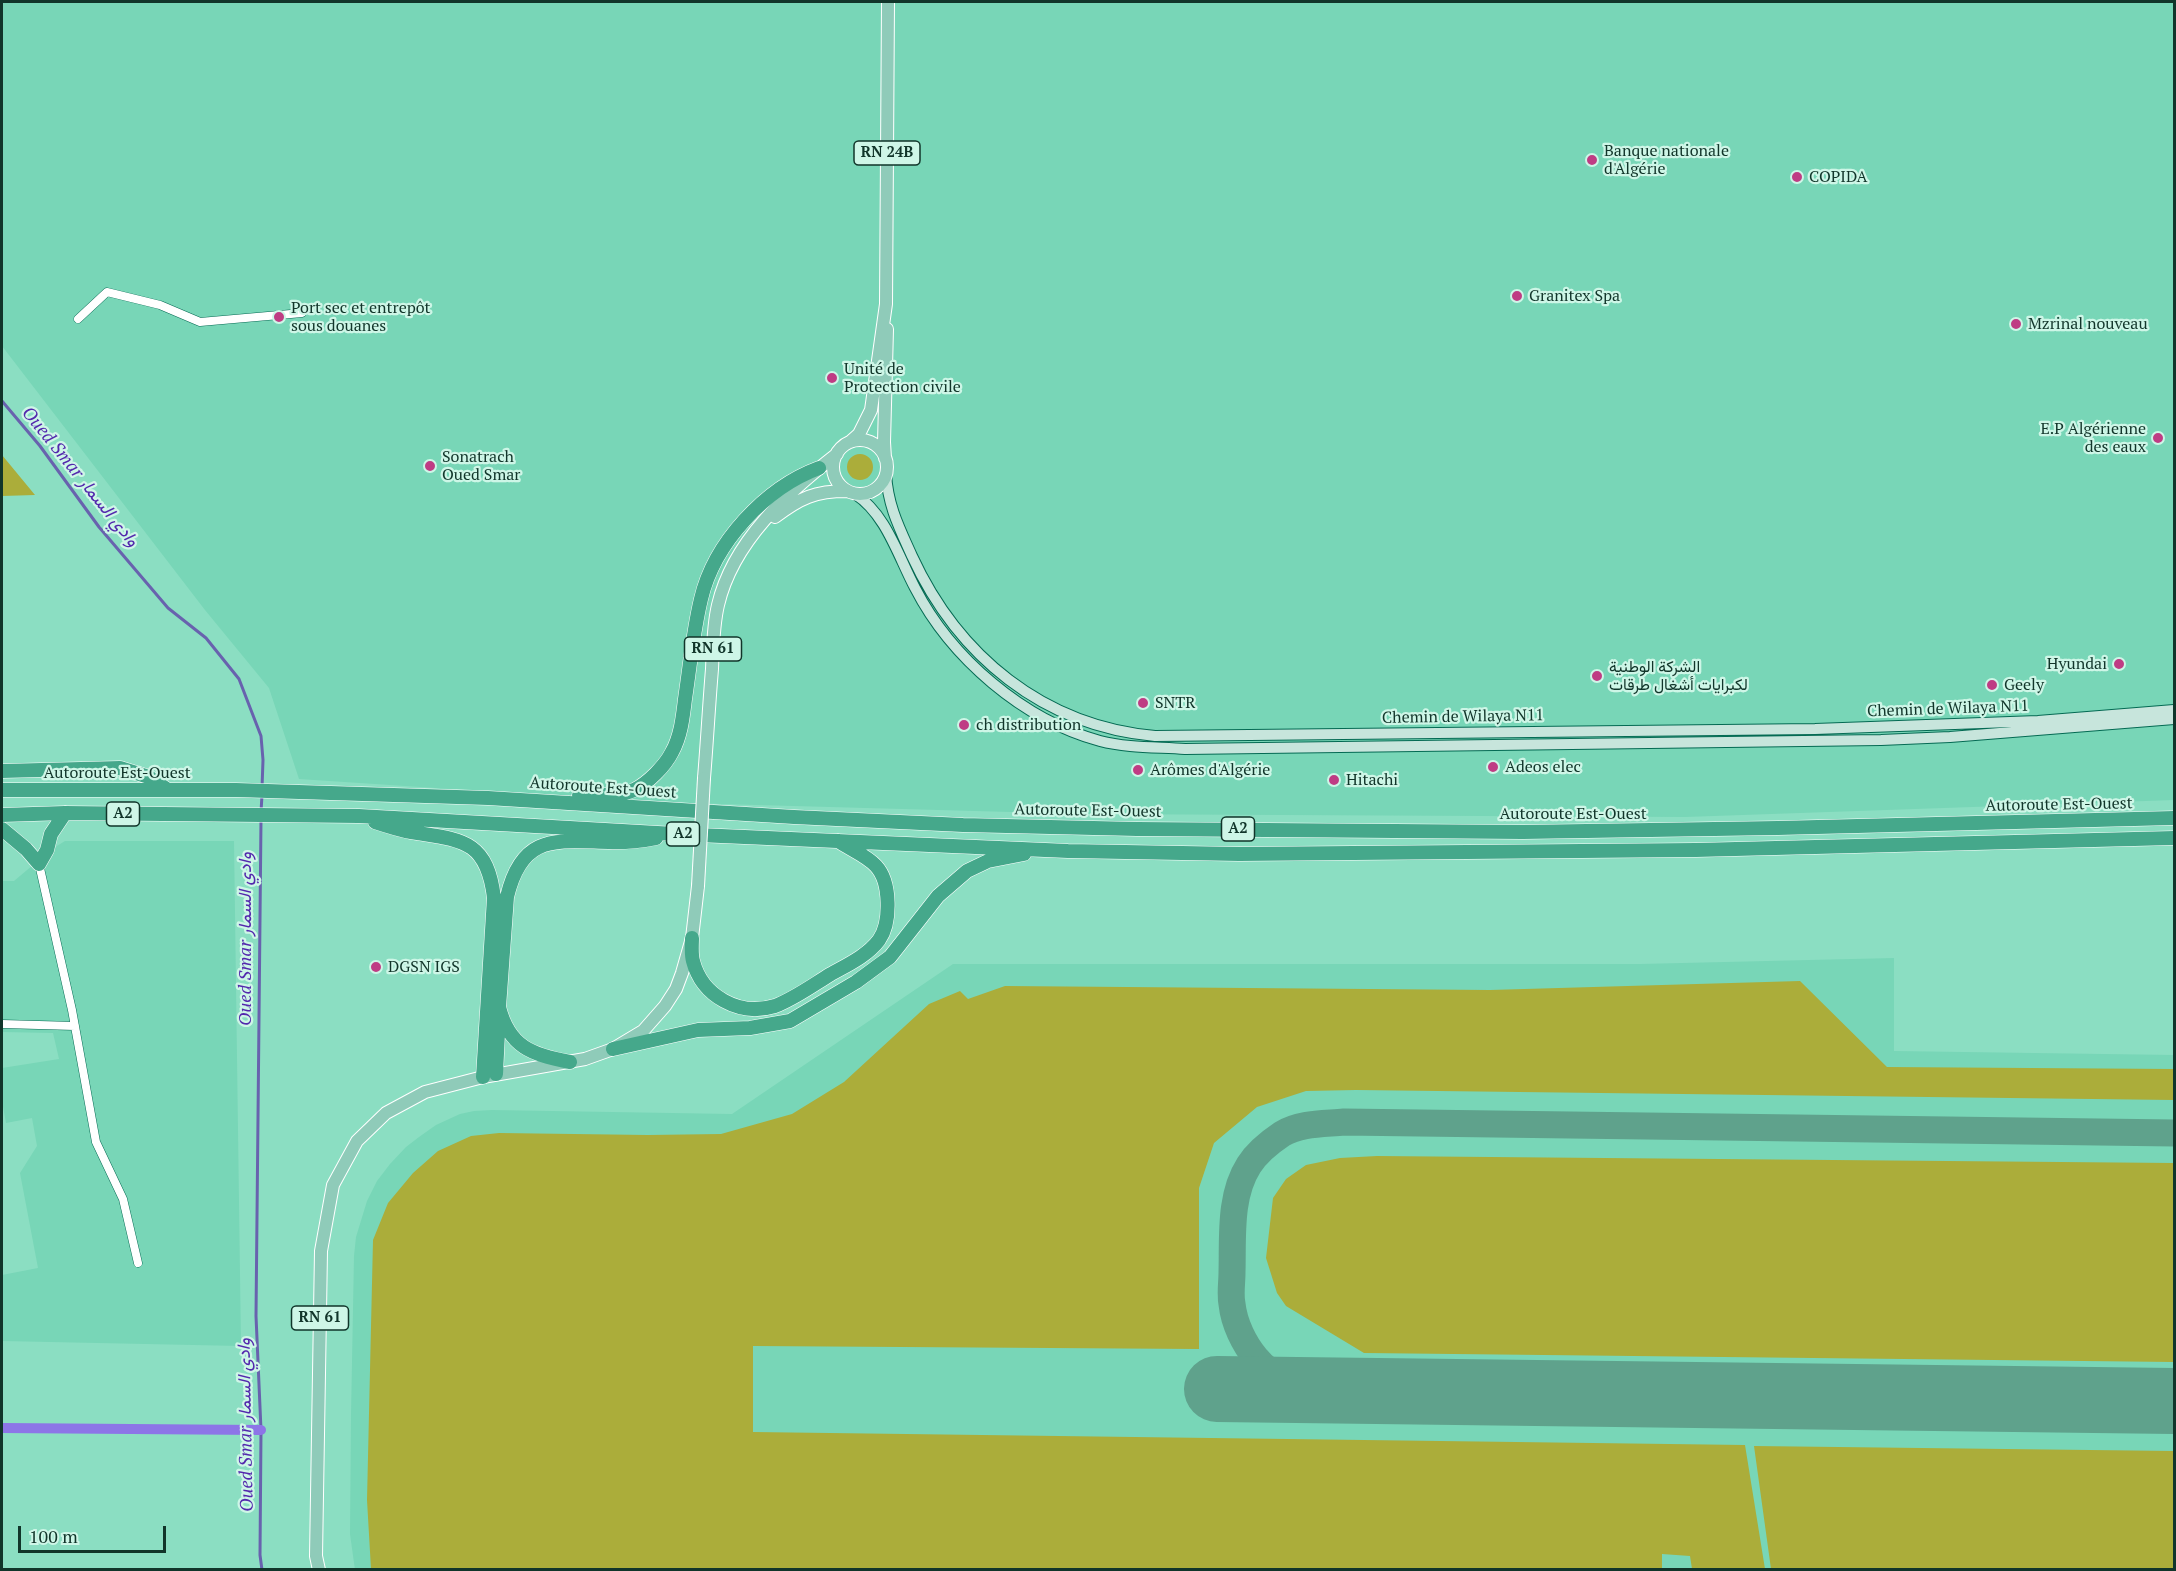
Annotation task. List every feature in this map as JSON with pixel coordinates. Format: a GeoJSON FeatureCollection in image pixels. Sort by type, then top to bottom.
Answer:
{"type":"FeatureCollection","features":[{"type":"Feature","properties":{"kind":"highway"},"geometry":{"type":"LineString","coordinates":[[488,798],[606,795],[633,790],[654,774],[672,752],[681,725],[701,598],[713,566],[745,521],[769,497],[802,474],[819,468]]}},
{"type":"Feature","properties":{"kind":"highway"},"geometry":{"type":"LineString","coordinates":[[2,771],[120,768],[149,777],[168,790]]}},
{"type":"Feature","properties":{"kind":"highway","name":"Autoroute Est-Ouest"},"geometry":{"type":"LineString","coordinates":[[2,790],[302,791],[488,798],[963,825],[1149,829],[1523,832],[2175,818]]}},
{"type":"Feature","properties":{"kind":"highway"},"geometry":{"type":"LineString","coordinates":[[2,829],[26,849],[39,864],[47,850],[51,834],[65,813]]}},
{"type":"Feature","properties":{"kind":"highway","name":"A2"},"geometry":{"type":"LineString","coordinates":[[2,815],[65,813],[359,816],[675,834],[1068,851],[1239,854],[1537,852],[2175,838]]}},
{"type":"Feature","properties":{"kind":"highway"},"geometry":{"type":"LineString","coordinates":[[359,816],[401,830],[461,841],[479,854],[485,863],[490,875],[494,898],[489,1076]]}},
{"type":"Feature","properties":{"kind":"highway"},"geometry":{"type":"LineString","coordinates":[[489,1076],[500,1007],[507,897],[511,879],[519,864],[530,852],[541,845],[558,841],[624,842],[675,834]]}},
{"type":"Feature","properties":{"kind":"highway"},"geometry":{"type":"LineString","coordinates":[[692,938],[692,960],[701,981],[717,998],[741,1008],[756,1009],[775,1006],[862,956],[880,939],[889,909],[886,885],[876,866],[836,840]]}},
{"type":"Feature","properties":{"kind":"highway"},"geometry":{"type":"LineString","coordinates":[[613,1049],[698,1030],[750,1028],[790,1021],[856,982],[890,957],[938,896],[967,871],[988,861],[1026,854],[1068,851]]}},
{"type":"Feature","properties":{"kind":"highway"},"geometry":{"type":"LineString","coordinates":[[500,1007],[508,1030],[525,1048],[547,1058],[570,1062]]}},
{"type":"Feature","properties":{"kind":"main road","name":"RN 24B"},"geometry":{"type":"LineString","coordinates":[[886,304],[888,2]]}},
{"type":"Feature","properties":{"kind":"main road"},"geometry":{"type":"LineString","coordinates":[[886,304],[872,410],[859,434],[837,454],[833,471],[835,479],[873,508],[924,605],[959,651],[987,678],[1017,701],[1078,734],[1101,741],[1132,746],[1185,749],[1749,742],[1950,737],[2175,719]]}},
{"type":"Feature","properties":{"kind":"main road"},"geometry":{"type":"LineString","coordinates":[[851,493],[871,492],[883,482],[886,474],[884,442],[888,344],[886,304]]}},
{"type":"Feature","properties":{"kind":"main road"},"geometry":{"type":"LineString","coordinates":[[850,442],[867,441],[875,445],[885,458]]}},
{"type":"Feature","properties":{"kind":"main road","name":"RN 61"},"geometry":{"type":"LineString","coordinates":[[319,1569],[316,1556],[321,1251],[333,1185],[357,1141],[386,1113],[425,1092],[489,1076],[585,1059],[613,1049],[643,1031],[665,1006],[675,989],[692,938],[698,885],[718,606],[726,580],[757,530],[780,503],[837,454]]}},
{"type":"Feature","properties":{"kind":"main road","name":"Chemin de Wilaya N11"},"geometry":{"type":"LineString","coordinates":[[886,474],[890,506],[924,582],[945,615],[967,642],[1009,679],[1046,703],[1083,722],[1138,735],[1815,729],[2038,721],[2175,710]]}},
{"type":"Feature","properties":{"kind":"main road","name":"RN 61"},"geometry":{"type":"LineString","coordinates":[[757,530],[808,496],[826,491],[851,493]]}},
{"type":"Feature","properties":{"kind":"street"},"geometry":{"type":"LineString","coordinates":[[78,320],[107,292],[160,304],[201,322],[302,313]]}},
{"type":"Feature","properties":{"kind":"street"},"geometry":{"type":"LineString","coordinates":[[39,864],[75,1026],[96,1142],[123,1199],[138,1263]]}},
{"type":"Feature","properties":{"kind":"street"},"geometry":{"type":"LineString","coordinates":[[2,1024],[75,1026]]}},
{"type":"Feature","properties":{"kind":"shaded area"},"geometry":{"type":"Polygon","coordinates":[[[2,2],[2174,2],[2174,800],[1685,817],[1084,814],[648,802],[299,779],[269,688],[205,610],[2,346],[2,2]]]}},
{"type":"Feature","properties":{"kind":"shaded area"},"geometry":{"type":"Polygon","coordinates":[[[860,454],[869,458],[873,467],[869,476],[860,480],[851,476],[847,467],[851,458],[860,454]]]}},
{"type":"Feature","properties":{"kind":"shaded area"},"geometry":{"type":"Polygon","coordinates":[[[2,455],[35,495],[2,496],[2,455]]]}},
{"type":"Feature","properties":{"kind":"shaded area"},"geometry":{"type":"Polygon","coordinates":[[[65,841],[234,841],[241,1346],[2,1341],[2,1275],[38,1268],[20,1173],[37,1146],[32,1118],[6,1123],[2,1101],[2,1068],[59,1059],[53,1033],[2,1032],[2,881],[14,881],[65,841]]]}},
{"type":"Feature","properties":{"kind":"shaded area"},"geometry":{"type":"Polygon","coordinates":[[[1894,958],[1894,1051],[2174,1055],[2174,1569],[355,1570],[350,1534],[356,1237],[367,1201],[377,1181],[390,1164],[419,1137],[436,1125],[460,1114],[492,1110],[732,1114],[953,964],[1640,964],[1894,958]]]}},
{"type":"Feature","properties":{"kind":"shaded area"},"geometry":{"type":"Polygon","coordinates":[[[1800,981],[1887,1067],[2174,1069],[2174,1100],[1306,1091],[1257,1107],[1214,1143],[1199,1188],[1199,1349],[753,1346],[753,1432],[1745,1445],[1765,1569],[1692,1569],[1690,1556],[1662,1554],[1662,1570],[371,1569],[367,1500],[373,1240],[388,1203],[413,1173],[438,1151],[471,1136],[499,1133],[721,1134],[792,1114],[844,1082],[929,1004],[960,991],[968,999],[1005,986],[1490,990],[1800,981]]]}},
{"type":"Feature","properties":{"kind":"shaded area"},"geometry":{"type":"Polygon","coordinates":[[[1377,1156],[2174,1163],[2174,1362],[1364,1353],[1286,1306],[1277,1293],[1266,1258],[1273,1198],[1286,1179],[1306,1165],[1340,1158],[1377,1156]]]}},
{"type":"Feature","properties":{"kind":"shaded area"},"geometry":{"type":"Polygon","coordinates":[[[1754,1446],[2174,1451],[2174,1569],[1771,1569],[1754,1446]]]}},
{"type":"Feature","properties":{"kind":"waterway","name":"Oued Smar وادي السمار"},"geometry":{"type":"LineString","coordinates":[[2,401],[40,446],[99,527],[168,608],[206,638],[239,679],[261,736],[262,788]]}},
{"type":"Feature","properties":{"kind":"waterway","name":"Oued Smar وادي السمار"},"geometry":{"type":"LineString","coordinates":[[261,812],[262,795]]}},
{"type":"Feature","properties":{"kind":"waterway","name":"Oued Smar وادي السمار"},"geometry":{"type":"LineString","coordinates":[[261,819],[256,1316],[261,1430],[260,1555],[262,1570]]}},
{"type":"Feature","properties":{"kind":"waterway"},"geometry":{"type":"LineString","coordinates":[[2,1428],[261,1430]]}},
{"type":"Feature","properties":{"kind":"taxiway"},"geometry":{"type":"LineString","coordinates":[[1319,1390],[1285,1380],[1262,1365],[1240,1333],[1231,1300],[1233,1217],[1238,1190],[1252,1161],[1264,1148],[1289,1130],[1344,1122],[2174,1133]]}},
{"type":"Feature","properties":{"kind":"runway"},"geometry":{"type":"LineString","coordinates":[[1217,1389],[2174,1401]]}},
{"type":"Feature","properties":{"kind":"place","name":"Banque nationale d'Algérie"},"geometry":{"type":"Point","coordinates":[1592,160]}},
{"type":"Feature","properties":{"kind":"place","name":"COPIDA"},"geometry":{"type":"Point","coordinates":[1797,177]}},
{"type":"Feature","properties":{"kind":"place","name":"Granitex Spa"},"geometry":{"type":"Point","coordinates":[1517,296]}},
{"type":"Feature","properties":{"kind":"place","name":"Port sec et entrepôt sous douanes"},"geometry":{"type":"Point","coordinates":[279,317]}},
{"type":"Feature","properties":{"kind":"place","name":"Mzrinal nouveau"},"geometry":{"type":"Point","coordinates":[2016,324]}},
{"type":"Feature","properties":{"kind":"place","name":"Unité de Protection civile"},"geometry":{"type":"Point","coordinates":[832,378]}},
{"type":"Feature","properties":{"kind":"place","name":"E.P Algérienne des eaux"},"geometry":{"type":"Point","coordinates":[2158,438]}},
{"type":"Feature","properties":{"kind":"place","name":"Sonatrach Oued Smar"},"geometry":{"type":"Point","coordinates":[430,466]}},
{"type":"Feature","properties":{"kind":"place","name":"Hyundai"},"geometry":{"type":"Point","coordinates":[2119,664]}},
{"type":"Feature","properties":{"kind":"place","name":"الشركة الوطنية لكبرايات أشغال طرقات"},"geometry":{"type":"Point","coordinates":[1597,676]}},
{"type":"Feature","properties":{"kind":"place","name":"Geely"},"geometry":{"type":"Point","coordinates":[1992,685]}},
{"type":"Feature","properties":{"kind":"place","name":"SNTR"},"geometry":{"type":"Point","coordinates":[1143,703]}},
{"type":"Feature","properties":{"kind":"place","name":"ch distribution"},"geometry":{"type":"Point","coordinates":[964,725]}},
{"type":"Feature","properties":{"kind":"place","name":"Adeos elec"},"geometry":{"type":"Point","coordinates":[1493,767]}},
{"type":"Feature","properties":{"kind":"place","name":"Arômes d'Algérie"},"geometry":{"type":"Point","coordinates":[1138,770]}},
{"type":"Feature","properties":{"kind":"place","name":"Hitachi"},"geometry":{"type":"Point","coordinates":[1334,780]}},
{"type":"Feature","properties":{"kind":"place","name":"DGSN IGS"},"geometry":{"type":"Point","coordinates":[376,967]}}]}
